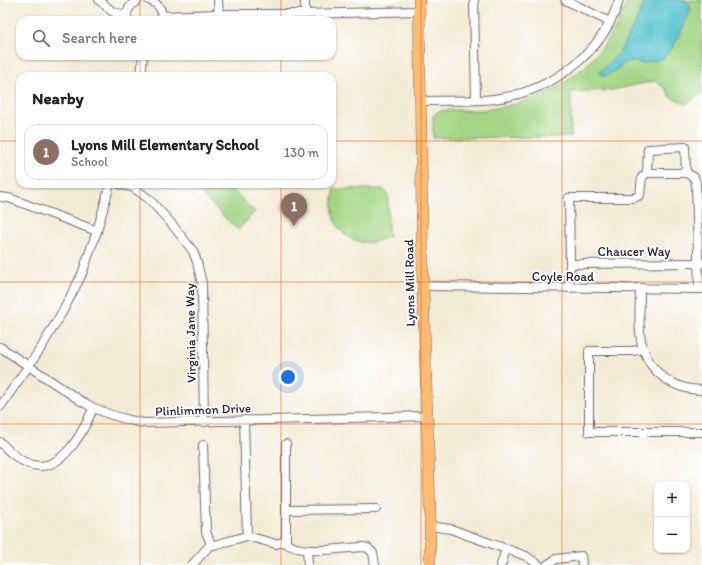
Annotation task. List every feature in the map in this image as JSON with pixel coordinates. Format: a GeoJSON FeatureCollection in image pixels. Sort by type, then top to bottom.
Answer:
{"type":"FeatureCollection","features":[{"type":"Feature","properties":{"kind":"main road","name":"Lyons Mill Road"},"geometry":{"type":"LineString","coordinates":[[419,5],[423,286],[430,565]]}},
{"type":"Feature","properties":{"kind":"street"},"geometry":{"type":"LineString","coordinates":[[99,0],[113,12],[122,16]]}},
{"type":"Feature","properties":{"kind":"street"},"geometry":{"type":"LineString","coordinates":[[126,16],[128,9],[138,0]]}},
{"type":"Feature","properties":{"kind":"street"},"geometry":{"type":"LineString","coordinates":[[149,0],[157,4],[161,10],[162,16]]}},
{"type":"Feature","properties":{"kind":"street"},"geometry":{"type":"LineString","coordinates":[[218,0],[219,14]]}},
{"type":"Feature","properties":{"kind":"street"},"geometry":{"type":"LineString","coordinates":[[305,0],[305,14]]}},
{"type":"Feature","properties":{"kind":"street"},"geometry":{"type":"LineString","coordinates":[[474,0],[476,100]]}},
{"type":"Feature","properties":{"kind":"street"},"geometry":{"type":"LineString","coordinates":[[565,0],[610,22]]}},
{"type":"Feature","properties":{"kind":"street"},"geometry":{"type":"LineString","coordinates":[[420,101],[494,99],[533,89],[550,81],[566,71],[584,56],[602,36],[610,22],[619,0]]}},
{"type":"Feature","properties":{"kind":"street"},"geometry":{"type":"LineString","coordinates":[[190,16],[219,14],[305,14],[419,5]]}},
{"type":"Feature","properties":{"kind":"street"},"geometry":{"type":"LineString","coordinates":[[141,72],[143,60]]}},
{"type":"Feature","properties":{"kind":"street"},"geometry":{"type":"LineString","coordinates":[[648,173],[648,149],[686,147],[686,173]]}},
{"type":"Feature","properties":{"kind":"street"},"geometry":{"type":"LineString","coordinates":[[570,288],[569,198],[634,198],[640,195],[642,177],[648,173],[686,173],[694,177],[696,183],[700,289]]}},
{"type":"Feature","properties":{"kind":"street"},"geometry":{"type":"LineString","coordinates":[[0,407],[42,348],[82,274],[97,231],[109,188]]}},
{"type":"Feature","properties":{"kind":"street","name":"Virginia Jane Way"},"geometry":{"type":"LineString","coordinates":[[134,188],[150,199],[170,222],[192,252],[197,262],[202,284],[204,422]]}},
{"type":"Feature","properties":{"kind":"street"},"geometry":{"type":"LineString","coordinates":[[0,197],[9,198],[97,231]]}},
{"type":"Feature","properties":{"kind":"street","name":"Chaucer Way"},"geometry":{"type":"LineString","coordinates":[[570,264],[700,263]]}},
{"type":"Feature","properties":{"kind":"street","name":"Coyle Road"},"geometry":{"type":"LineString","coordinates":[[423,286],[700,289]]}},
{"type":"Feature","properties":{"kind":"street"},"geometry":{"type":"LineString","coordinates":[[640,288],[641,340],[648,359],[660,376],[679,387],[690,390],[702,390]]}},
{"type":"Feature","properties":{"kind":"street","name":"Plinlimmon Drive"},"geometry":{"type":"LineString","coordinates":[[0,347],[94,408],[124,420],[143,423],[427,416]]}},
{"type":"Feature","properties":{"kind":"street"},"geometry":{"type":"LineString","coordinates":[[644,349],[632,351],[589,351],[589,432],[702,432]]}},
{"type":"Feature","properties":{"kind":"street"},"geometry":{"type":"LineString","coordinates":[[0,442],[18,459],[25,463],[38,466],[51,464],[65,454],[70,448],[85,427],[94,408]]}},
{"type":"Feature","properties":{"kind":"street"},"geometry":{"type":"LineString","coordinates":[[244,420],[246,536]]}},
{"type":"Feature","properties":{"kind":"street"},"geometry":{"type":"LineString","coordinates":[[284,542],[286,541],[286,444]]}},
{"type":"Feature","properties":{"kind":"street"},"geometry":{"type":"LineString","coordinates":[[203,445],[206,532],[211,544]]}},
{"type":"Feature","properties":{"kind":"street"},"geometry":{"type":"LineString","coordinates":[[286,510],[376,509]]}},
{"type":"Feature","properties":{"kind":"street"},"geometry":{"type":"LineString","coordinates":[[430,526],[451,529],[526,556],[538,565]]}},
{"type":"Feature","properties":{"kind":"street"},"geometry":{"type":"LineString","coordinates":[[192,565],[211,544],[246,536],[276,544],[284,542]]}},
{"type":"Feature","properties":{"kind":"street"},"geometry":{"type":"LineString","coordinates":[[284,542],[288,546],[307,550],[368,548],[373,553],[375,565]]}},
{"type":"Feature","properties":{"kind":"street"},"geometry":{"type":"LineString","coordinates":[[501,565],[506,549]]}},
{"type":"Feature","properties":{"kind":"street"},"geometry":{"type":"LineString","coordinates":[[307,550],[308,565]]}},
{"type":"Feature","properties":{"kind":"street"},"geometry":{"type":"LineString","coordinates":[[547,565],[556,559],[581,556],[582,565]]}},
{"type":"Feature","properties":{"kind":"green space"},"geometry":{"type":"Polygon","coordinates":[[[628,0],[702,0],[702,93],[686,104],[669,96],[667,90],[655,81],[612,90],[571,92],[571,137],[433,138],[433,116],[439,111],[480,110],[505,107],[529,100],[551,90],[571,78],[589,62],[604,44],[618,23],[628,0]]]}},
{"type":"Feature","properties":{"kind":"green space"},"geometry":{"type":"Polygon","coordinates":[[[201,188],[230,188],[255,212],[238,230],[198,191],[201,188]]]}},
{"type":"Feature","properties":{"kind":"green space"},"geometry":{"type":"Polygon","coordinates":[[[334,189],[383,189],[388,194],[388,237],[375,242],[367,243],[356,241],[341,231],[335,221],[333,213],[334,189]]]}},
{"type":"Feature","properties":{"kind":"water"},"geometry":{"type":"Polygon","coordinates":[[[646,0],[685,0],[689,4],[691,9],[673,47],[661,59],[645,62],[633,61],[625,63],[613,72],[602,75],[600,72],[619,53],[646,0]]]}},
{"type":"Feature","properties":{"kind":"place","name":"Lyons Mill Elementary School"},"geometry":{"type":"Point","coordinates":[294,226]}}]}
